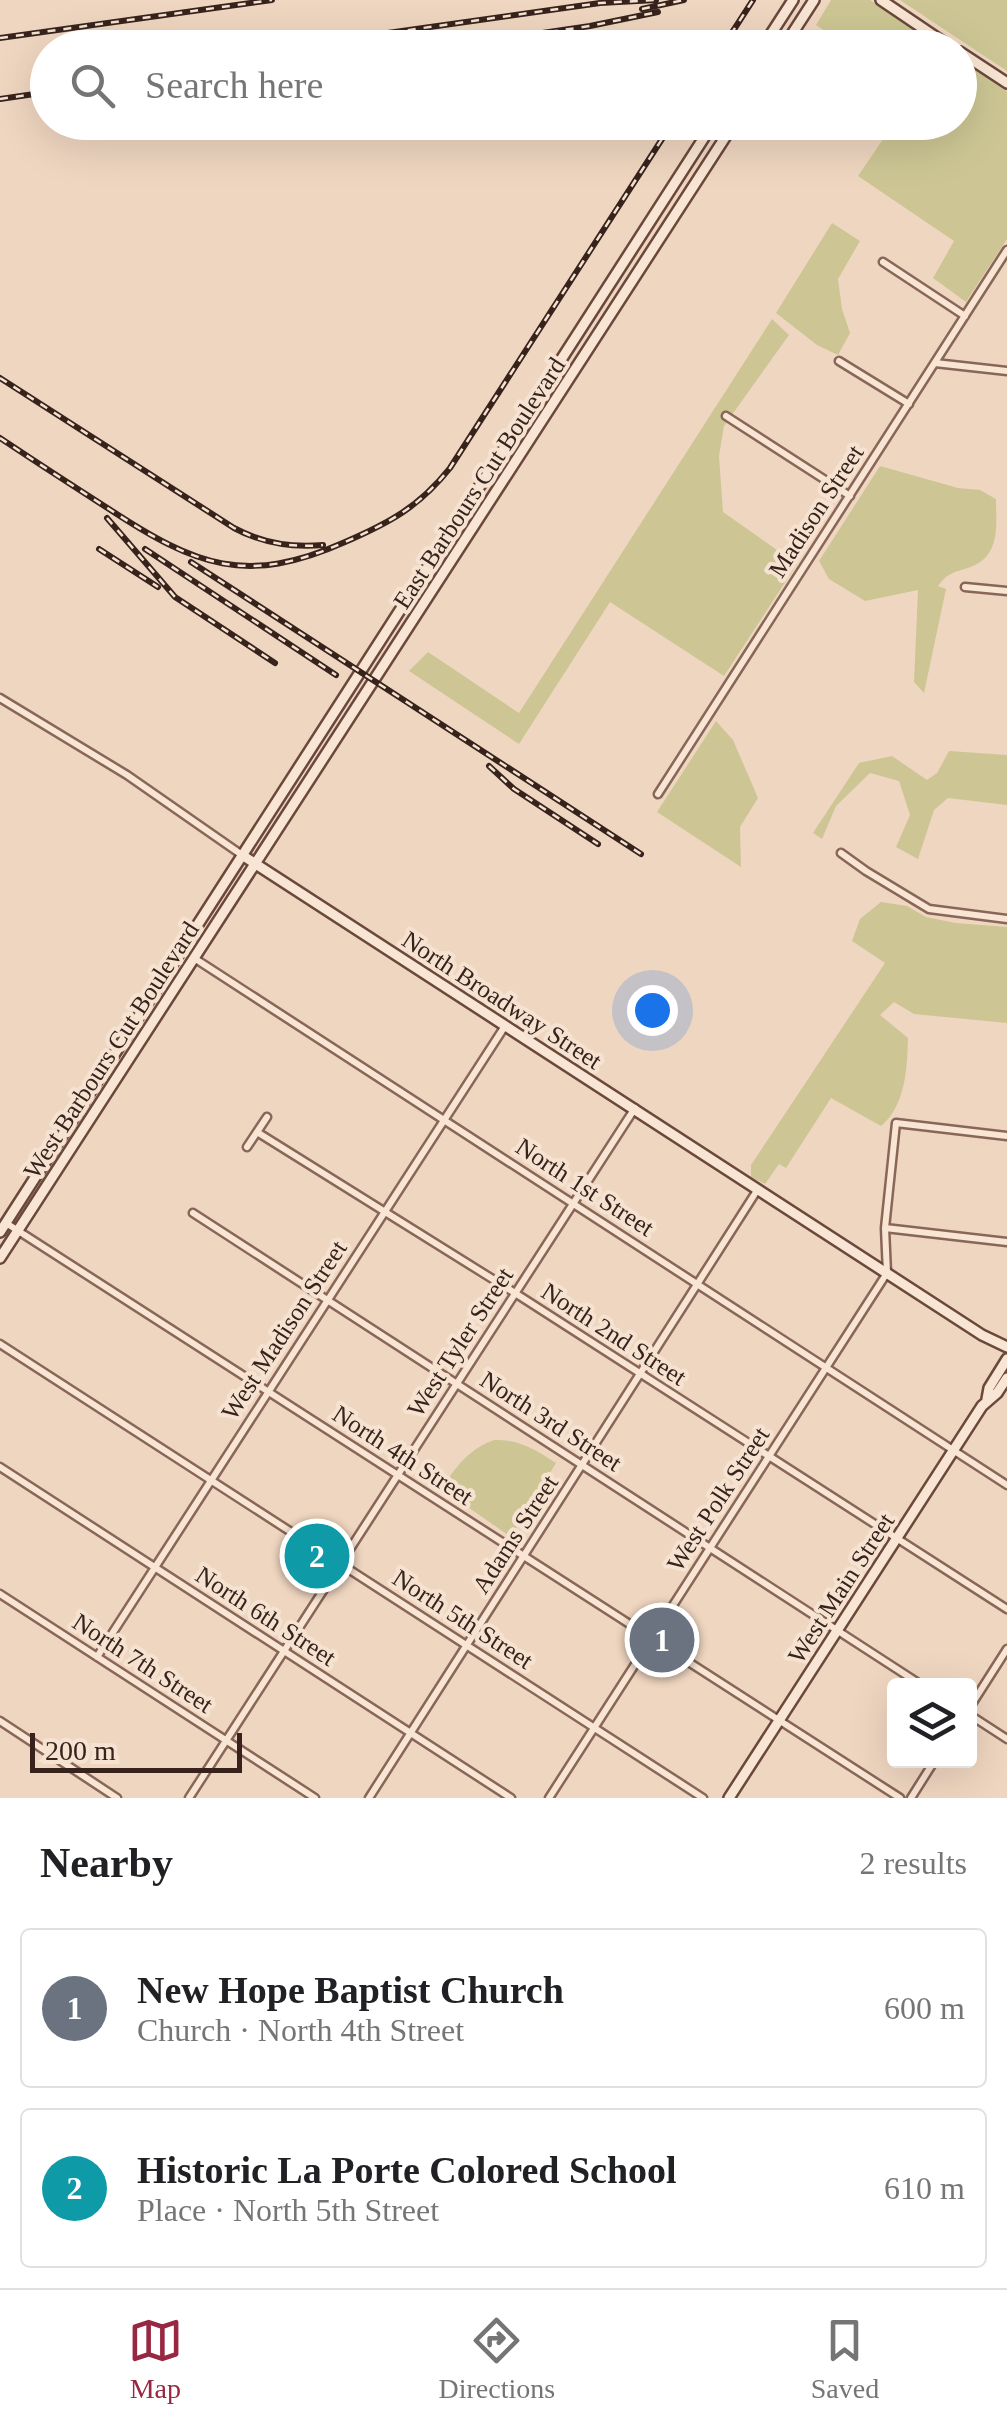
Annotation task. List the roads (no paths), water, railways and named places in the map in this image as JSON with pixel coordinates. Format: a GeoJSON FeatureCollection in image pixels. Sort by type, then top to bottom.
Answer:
{"type":"FeatureCollection","features":[{"type":"Feature","properties":{"kind":"street"},"geometry":{"type":"LineString","coordinates":[[774,30],[793,0]]}},
{"type":"Feature","properties":{"kind":"street"},"geometry":{"type":"LineString","coordinates":[[795,30],[814,0]]}},
{"type":"Feature","properties":{"kind":"street"},"geometry":{"type":"LineString","coordinates":[[881,0],[925,30]]}},
{"type":"Feature","properties":{"kind":"street"},"geometry":{"type":"LineString","coordinates":[[977,63],[1007,83]]}},
{"type":"Feature","properties":{"kind":"street","name":"East Barbours Cut Boulevard"},"geometry":{"type":"LineString","coordinates":[[242,855],[702,140]]}},
{"type":"Feature","properties":{"kind":"street","name":"East Barbours Cut Boulevard"},"geometry":{"type":"LineString","coordinates":[[255,864],[724,140]]}},
{"type":"Feature","properties":{"kind":"street"},"geometry":{"type":"LineString","coordinates":[[700,143],[716,152]]}},
{"type":"Feature","properties":{"kind":"street"},"geometry":{"type":"LineString","coordinates":[[634,246],[649,256]]}},
{"type":"Feature","properties":{"kind":"street","name":"Madison Street"},"geometry":{"type":"LineString","coordinates":[[658,794],[1004,261],[1007,250]]}},
{"type":"Feature","properties":{"kind":"street"},"geometry":{"type":"LineString","coordinates":[[883,262],[965,316]]}},
{"type":"Feature","properties":{"kind":"street"},"geometry":{"type":"LineString","coordinates":[[838,360],[909,404]]}},
{"type":"Feature","properties":{"kind":"street"},"geometry":{"type":"LineString","coordinates":[[935,363],[1007,372]]}},
{"type":"Feature","properties":{"kind":"street"},"geometry":{"type":"LineString","coordinates":[[547,382],[562,392]]}},
{"type":"Feature","properties":{"kind":"street"},"geometry":{"type":"LineString","coordinates":[[726,416],[850,496]]}},
{"type":"Feature","properties":{"kind":"street"},"geometry":{"type":"LineString","coordinates":[[433,556],[449,566]]}},
{"type":"Feature","properties":{"kind":"street"},"geometry":{"type":"LineString","coordinates":[[965,586],[1007,591]]}},
{"type":"Feature","properties":{"kind":"street","name":"North Broadway Street"},"geometry":{"type":"LineString","coordinates":[[0,698],[126,775],[255,864],[982,1335],[1007,1347]]}},
{"type":"Feature","properties":{"kind":"street"},"geometry":{"type":"LineString","coordinates":[[340,701],[355,710]]}},
{"type":"Feature","properties":{"kind":"street"},"geometry":{"type":"LineString","coordinates":[[840,853],[930,910],[1007,919]]}},
{"type":"Feature","properties":{"kind":"street","name":"West Barbours Cut Boulevard"},"geometry":{"type":"LineString","coordinates":[[3,1227],[242,855]]}},
{"type":"Feature","properties":{"kind":"street","name":"West Barbours Cut Boulevard"},"geometry":{"type":"LineString","coordinates":[[0,1258],[255,864]]}},
{"type":"Feature","properties":{"kind":"street","name":"North 1st Street"},"geometry":{"type":"LineString","coordinates":[[194,958],[1007,1485]]}},
{"type":"Feature","properties":{"kind":"street","name":"West Madison Street"},"geometry":{"type":"LineString","coordinates":[[97,1656],[505,1026]]}},
{"type":"Feature","properties":{"kind":"street"},"geometry":{"type":"LineString","coordinates":[[104,1070],[116,1080]]}},
{"type":"Feature","properties":{"kind":"street","name":"West Tyler Street"},"geometry":{"type":"LineString","coordinates":[[189,1798],[635,1108]]}},
{"type":"Feature","properties":{"kind":"street"},"geometry":{"type":"LineString","coordinates":[[248,1147],[268,1117]]}},
{"type":"Feature","properties":{"kind":"street"},"geometry":{"type":"LineString","coordinates":[[888,1273],[885,1228],[896,1123],[1007,1136]]}},
{"type":"Feature","properties":{"kind":"street"},"geometry":{"type":"LineString","coordinates":[[66,1129],[78,1137]]}},
{"type":"Feature","properties":{"kind":"street","name":"North 2nd Street"},"geometry":{"type":"LineString","coordinates":[[258,1132],[1007,1610]]}},
{"type":"Feature","properties":{"kind":"street","name":"Adams Street"},"geometry":{"type":"LineString","coordinates":[[369,1798],[758,1189]]}},
{"type":"Feature","properties":{"kind":"street","name":"North 3rd Street"},"geometry":{"type":"LineString","coordinates":[[192,1213],[910,1678]]}},
{"type":"Feature","properties":{"kind":"street","name":"North 4th Street"},"geometry":{"type":"LineString","coordinates":[[3,1227],[18,1230],[900,1798]]}},
{"type":"Feature","properties":{"kind":"street"},"geometry":{"type":"LineString","coordinates":[[885,1228],[1007,1242]]}},
{"type":"Feature","properties":{"kind":"street","name":"West Polk Street"},"geometry":{"type":"LineString","coordinates":[[549,1798],[888,1273]]}},
{"type":"Feature","properties":{"kind":"street","name":"North Broadway Street"},"geometry":{"type":"LineString","coordinates":[[982,1335],[1007,1359]]}},
{"type":"Feature","properties":{"kind":"street","name":"North 5th Street"},"geometry":{"type":"LineString","coordinates":[[0,1344],[703,1798]]}},
{"type":"Feature","properties":{"kind":"street","name":"West Main Street"},"geometry":{"type":"LineString","coordinates":[[988,1400],[989,1388],[1007,1359]]}},
{"type":"Feature","properties":{"kind":"street","name":"West Main Street"},"geometry":{"type":"LineString","coordinates":[[730,1798],[954,1450],[1007,1378]]}},
{"type":"Feature","properties":{"kind":"street","name":"North 6th Street"},"geometry":{"type":"LineString","coordinates":[[0,1467],[511,1798]]}},
{"type":"Feature","properties":{"kind":"street","name":"North 7th Street"},"geometry":{"type":"LineString","coordinates":[[0,1594],[316,1798]]}},
{"type":"Feature","properties":{"kind":"street"},"geometry":{"type":"LineString","coordinates":[[977,1696],[1007,1649]]}},
{"type":"Feature","properties":{"kind":"street"},"geometry":{"type":"LineString","coordinates":[[0,1720],[117,1798]]}},
{"type":"Feature","properties":{"kind":"street"},"geometry":{"type":"LineString","coordinates":[[977,1720],[1007,1739]]}},
{"type":"Feature","properties":{"kind":"street"},"geometry":{"type":"LineString","coordinates":[[911,1798],[930,1768]]}},
{"type":"Feature","properties":{"kind":"railway"},"geometry":{"type":"LineString","coordinates":[[57,30],[272,0]]}},
{"type":"Feature","properties":{"kind":"railway"},"geometry":{"type":"LineString","coordinates":[[409,30],[600,3],[656,0]]}},
{"type":"Feature","properties":{"kind":"railway"},"geometry":{"type":"LineString","coordinates":[[642,9],[684,0]]}},
{"type":"Feature","properties":{"kind":"railway"},"geometry":{"type":"LineString","coordinates":[[734,30],[753,0]]}},
{"type":"Feature","properties":{"kind":"railway"},"geometry":{"type":"LineString","coordinates":[[563,30],[658,12]]}},
{"type":"Feature","properties":{"kind":"railway"},"geometry":{"type":"LineString","coordinates":[[0,38],[30,34]]}},
{"type":"Feature","properties":{"kind":"railway"},"geometry":{"type":"LineString","coordinates":[[0,99],[30,95]]}},
{"type":"Feature","properties":{"kind":"railway"},"geometry":{"type":"LineString","coordinates":[[0,438],[140,529],[196,556],[222,563],[279,563],[310,556],[361,535],[415,504],[450,468],[661,140]]}},
{"type":"Feature","properties":{"kind":"railway"},"geometry":{"type":"LineString","coordinates":[[0,378],[234,528],[277,543],[323,545]]}},
{"type":"Feature","properties":{"kind":"railway"},"geometry":{"type":"LineString","coordinates":[[107,518],[175,597],[275,663]]}},
{"type":"Feature","properties":{"kind":"railway"},"geometry":{"type":"LineString","coordinates":[[99,549],[158,587]]}},
{"type":"Feature","properties":{"kind":"railway"},"geometry":{"type":"LineString","coordinates":[[145,549],[336,675]]}},
{"type":"Feature","properties":{"kind":"railway"},"geometry":{"type":"LineString","coordinates":[[191,562],[641,854]]}},
{"type":"Feature","properties":{"kind":"railway"},"geometry":{"type":"LineString","coordinates":[[489,766],[514,789],[598,844]]}},
{"type":"Feature","properties":{"kind":"place","name":"Historic La Porte Colored School"},"geometry":{"type":"Point","coordinates":[317,1556]}},
{"type":"Feature","properties":{"kind":"place","name":"New Hope Baptist Church"},"geometry":{"type":"Point","coordinates":[662,1640]}}]}
